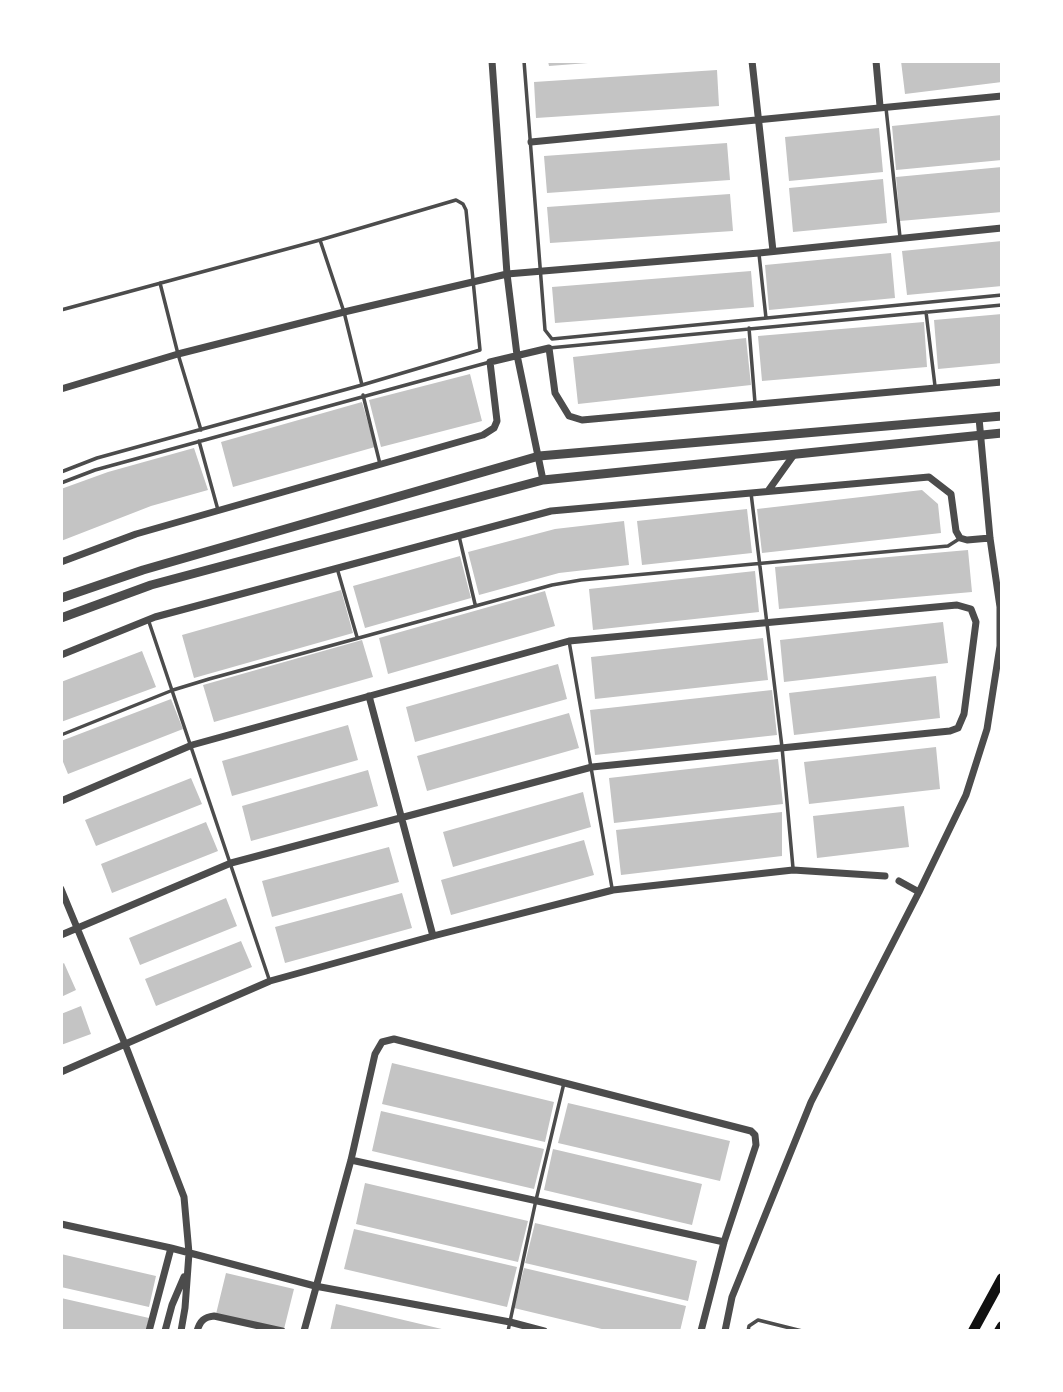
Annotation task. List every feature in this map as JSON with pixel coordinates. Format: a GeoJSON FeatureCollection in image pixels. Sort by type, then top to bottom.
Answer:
{"type":"FeatureCollection","features":[{"type":"Feature","properties":{"kind":"main road"},"geometry":{"type":"LineString","coordinates":[[973,1331],[1002,1278]]}},
{"type":"Feature","properties":{"kind":"street"},"geometry":{"type":"LineString","coordinates":[[492,61],[507,274],[517,355],[542,480]]}},
{"type":"Feature","properties":{"kind":"street"},"geometry":{"type":"LineString","coordinates":[[752,61],[773,251]]}},
{"type":"Feature","properties":{"kind":"street"},"geometry":{"type":"LineString","coordinates":[[876,61],[883,106]]}},
{"type":"Feature","properties":{"kind":"street"},"geometry":{"type":"LineString","coordinates":[[531,142],[1002,96]]}},
{"type":"Feature","properties":{"kind":"street"},"geometry":{"type":"LineString","coordinates":[[61,389],[178,354],[507,274],[759,253],[1002,228]]}},
{"type":"Feature","properties":{"kind":"street"},"geometry":{"type":"LineString","coordinates":[[61,562],[136,534],[489,432],[494,428],[498,415],[490,362],[549,348],[555,393],[569,416],[582,420],[1002,382]]}},
{"type":"Feature","properties":{"kind":"street"},"geometry":{"type":"LineString","coordinates":[[61,598],[143,570],[539,456],[1002,416]]}},
{"type":"Feature","properties":{"kind":"street"},"geometry":{"type":"LineString","coordinates":[[725,1331],[732,1297],[811,1102],[966,795],[987,729],[1000,646],[1000,607],[998,562],[990,538],[979,418]]}},
{"type":"Feature","properties":{"kind":"street"},"geometry":{"type":"LineString","coordinates":[[61,618],[151,585],[542,480],[1002,433]]}},
{"type":"Feature","properties":{"kind":"street"},"geometry":{"type":"LineString","coordinates":[[768,491],[793,456]]}},
{"type":"Feature","properties":{"kind":"street"},"geometry":{"type":"LineString","coordinates":[[61,655],[149,620],[551,511],[929,477],[951,494],[960,538],[990,538]]}},
{"type":"Feature","properties":{"kind":"street"},"geometry":{"type":"LineString","coordinates":[[61,801],[192,745],[569,641],[957,605],[971,609],[976,622],[964,714],[958,728],[942,733],[592,766],[231,863],[61,935]]}},
{"type":"Feature","properties":{"kind":"street"},"geometry":{"type":"LineString","coordinates":[[369,696],[433,936]]}},
{"type":"Feature","properties":{"kind":"street"},"geometry":{"type":"LineString","coordinates":[[61,1072],[270,981],[612,890],[793,870],[885,876]]}},
{"type":"Feature","properties":{"kind":"street"},"geometry":{"type":"LineString","coordinates":[[900,881],[919,892]]}},
{"type":"Feature","properties":{"kind":"street"},"geometry":{"type":"LineString","coordinates":[[61,889],[184,1197],[189,1253],[181,1331]]}},
{"type":"Feature","properties":{"kind":"street"},"geometry":{"type":"LineString","coordinates":[[304,1331],[351,1160],[375,1054],[382,1042],[394,1039],[751,1131],[755,1135],[756,1145],[724,1242],[701,1331]]}},
{"type":"Feature","properties":{"kind":"street"},"geometry":{"type":"LineString","coordinates":[[351,1160],[724,1242]]}},
{"type":"Feature","properties":{"kind":"street"},"geometry":{"type":"LineString","coordinates":[[61,1224],[171,1248],[315,1286],[510,1322],[544,1331]]}},
{"type":"Feature","properties":{"kind":"street"},"geometry":{"type":"LineString","coordinates":[[149,1331],[171,1248]]}},
{"type":"Feature","properties":{"kind":"street"},"geometry":{"type":"LineString","coordinates":[[165,1331],[172,1305],[186,1273]]}},
{"type":"Feature","properties":{"kind":"street"},"geometry":{"type":"LineString","coordinates":[[197,1331],[199,1323],[206,1317],[214,1316],[282,1331]]}},
{"type":"Feature","properties":{"kind":"lane"},"geometry":{"type":"LineString","coordinates":[[523,61],[545,330],[552,339],[1002,295]]}},
{"type":"Feature","properties":{"kind":"lane"},"geometry":{"type":"LineString","coordinates":[[883,106],[900,237]]}},
{"type":"Feature","properties":{"kind":"lane"},"geometry":{"type":"LineString","coordinates":[[61,310],[459,200],[466,210],[471,282],[480,349],[362,385],[97,458],[61,472]]}},
{"type":"Feature","properties":{"kind":"lane"},"geometry":{"type":"LineString","coordinates":[[320,240],[344,312],[362,385]]}},
{"type":"Feature","properties":{"kind":"lane"},"geometry":{"type":"LineString","coordinates":[[759,253],[766,318]]}},
{"type":"Feature","properties":{"kind":"lane"},"geometry":{"type":"LineString","coordinates":[[160,283],[201,429]]}},
{"type":"Feature","properties":{"kind":"lane"},"geometry":{"type":"LineString","coordinates":[[549,348],[1002,305]]}},
{"type":"Feature","properties":{"kind":"lane"},"geometry":{"type":"LineString","coordinates":[[926,312],[935,388]]}},
{"type":"Feature","properties":{"kind":"lane"},"geometry":{"type":"LineString","coordinates":[[749,328],[755,405]]}},
{"type":"Feature","properties":{"kind":"lane"},"geometry":{"type":"LineString","coordinates":[[61,483],[95,470],[490,362]]}},
{"type":"Feature","properties":{"kind":"lane"},"geometry":{"type":"LineString","coordinates":[[363,395],[381,465]]}},
{"type":"Feature","properties":{"kind":"lane"},"geometry":{"type":"LineString","coordinates":[[199,441],[218,511]]}},
{"type":"Feature","properties":{"kind":"lane"},"geometry":{"type":"LineString","coordinates":[[751,493],[782,747],[793,870]]}},
{"type":"Feature","properties":{"kind":"lane"},"geometry":{"type":"LineString","coordinates":[[459,536],[475,604]]}},
{"type":"Feature","properties":{"kind":"lane"},"geometry":{"type":"LineString","coordinates":[[61,735],[173,690],[475,604],[567,582],[948,546],[960,538]]}},
{"type":"Feature","properties":{"kind":"lane"},"geometry":{"type":"LineString","coordinates":[[337,568],[357,637]]}},
{"type":"Feature","properties":{"kind":"lane"},"geometry":{"type":"LineString","coordinates":[[149,620],[270,981]]}},
{"type":"Feature","properties":{"kind":"lane"},"geometry":{"type":"LineString","coordinates":[[569,641],[612,890]]}},
{"type":"Feature","properties":{"kind":"lane"},"geometry":{"type":"LineString","coordinates":[[508,1331],[564,1082]]}},
{"type":"Feature","properties":{"kind":"lane"},"geometry":{"type":"LineString","coordinates":[[748,1331],[753,1322],[758,1320],[802,1331]]}},
{"type":"Feature","properties":{"kind":"building"},"geometry":{"type":"Polygon","coordinates":[[[548,61],[588,61],[588,63],[549,66],[548,61]]]}},
{"type":"Feature","properties":{"kind":"building"},"geometry":{"type":"Polygon","coordinates":[[[901,61],[1002,61],[1002,82],[905,94],[901,61]]]}},
{"type":"Feature","properties":{"kind":"building"},"geometry":{"type":"Polygon","coordinates":[[[717,70],[719,106],[536,118],[534,82],[717,70]]]}},
{"type":"Feature","properties":{"kind":"building"},"geometry":{"type":"Polygon","coordinates":[[[1002,115],[1002,160],[896,170],[892,126],[1002,115]]]}},
{"type":"Feature","properties":{"kind":"building"},"geometry":{"type":"Polygon","coordinates":[[[879,128],[883,172],[789,181],[785,137],[879,128]]]}},
{"type":"Feature","properties":{"kind":"building"},"geometry":{"type":"Polygon","coordinates":[[[727,143],[730,180],[547,193],[544,156],[727,143]]]}},
{"type":"Feature","properties":{"kind":"building"},"geometry":{"type":"Polygon","coordinates":[[[1002,167],[1002,212],[900,221],[896,177],[1002,167]]]}},
{"type":"Feature","properties":{"kind":"building"},"geometry":{"type":"Polygon","coordinates":[[[883,179],[887,223],[793,232],[789,188],[883,179]]]}},
{"type":"Feature","properties":{"kind":"building"},"geometry":{"type":"Polygon","coordinates":[[[730,194],[733,231],[550,243],[547,207],[730,194]]]}},
{"type":"Feature","properties":{"kind":"building"},"geometry":{"type":"Polygon","coordinates":[[[1002,241],[1002,286],[907,295],[902,251],[1002,241]]]}},
{"type":"Feature","properties":{"kind":"building"},"geometry":{"type":"Polygon","coordinates":[[[891,253],[895,298],[769,310],[765,265],[891,253]]]}},
{"type":"Feature","properties":{"kind":"building"},"geometry":{"type":"Polygon","coordinates":[[[751,271],[754,307],[555,323],[552,287],[751,271]]]}},
{"type":"Feature","properties":{"kind":"building"},"geometry":{"type":"Polygon","coordinates":[[[1002,314],[1002,363],[938,369],[934,320],[1002,314]]]}},
{"type":"Feature","properties":{"kind":"building"},"geometry":{"type":"Polygon","coordinates":[[[924,322],[927,367],[762,381],[758,336],[924,322]]]}},
{"type":"Feature","properties":{"kind":"building"},"geometry":{"type":"Polygon","coordinates":[[[746,338],[751,385],[578,404],[573,357],[746,338]]]}},
{"type":"Feature","properties":{"kind":"building"},"geometry":{"type":"Polygon","coordinates":[[[470,374],[482,421],[381,447],[369,400],[470,374]]]}},
{"type":"Feature","properties":{"kind":"building"},"geometry":{"type":"Polygon","coordinates":[[[362,402],[375,447],[233,487],[221,442],[362,402]]]}},
{"type":"Feature","properties":{"kind":"building"},"geometry":{"type":"Polygon","coordinates":[[[194,448],[208,490],[151,506],[61,541],[61,489],[108,472],[194,448]]]}},
{"type":"Feature","properties":{"kind":"building"},"geometry":{"type":"Polygon","coordinates":[[[922,490],[938,504],[941,533],[762,553],[757,509],[922,490]]]}},
{"type":"Feature","properties":{"kind":"building"},"geometry":{"type":"Polygon","coordinates":[[[747,509],[752,553],[642,565],[637,521],[747,509]]]}},
{"type":"Feature","properties":{"kind":"building"},"geometry":{"type":"Polygon","coordinates":[[[624,521],[629,565],[559,573],[479,595],[468,552],[555,529],[624,521]]]}},
{"type":"Feature","properties":{"kind":"building"},"geometry":{"type":"Polygon","coordinates":[[[968,550],[972,592],[779,609],[775,567],[968,550]]]}},
{"type":"Feature","properties":{"kind":"building"},"geometry":{"type":"Polygon","coordinates":[[[460,556],[471,598],[365,628],[353,586],[460,556]]]}},
{"type":"Feature","properties":{"kind":"building"},"geometry":{"type":"Polygon","coordinates":[[[755,571],[759,612],[593,630],[589,589],[755,571]]]}},
{"type":"Feature","properties":{"kind":"building"},"geometry":{"type":"Polygon","coordinates":[[[341,590],[353,633],[194,678],[182,635],[341,590]]]}},
{"type":"Feature","properties":{"kind":"building"},"geometry":{"type":"Polygon","coordinates":[[[545,591],[555,626],[388,674],[379,638],[545,591]]]}},
{"type":"Feature","properties":{"kind":"building"},"geometry":{"type":"Polygon","coordinates":[[[943,622],[948,663],[784,682],[780,640],[943,622]]]}},
{"type":"Feature","properties":{"kind":"building"},"geometry":{"type":"Polygon","coordinates":[[[763,638],[768,680],[595,699],[591,657],[763,638]]]}},
{"type":"Feature","properties":{"kind":"building"},"geometry":{"type":"Polygon","coordinates":[[[362,640],[373,677],[214,722],[203,685],[362,640]]]}},
{"type":"Feature","properties":{"kind":"building"},"geometry":{"type":"Polygon","coordinates":[[[142,651],[156,687],[61,722],[61,682],[142,651]]]}},
{"type":"Feature","properties":{"kind":"building"},"geometry":{"type":"Polygon","coordinates":[[[558,664],[567,699],[415,742],[406,707],[558,664]]]}},
{"type":"Feature","properties":{"kind":"building"},"geometry":{"type":"Polygon","coordinates":[[[936,676],[940,718],[794,735],[789,693],[936,676]]]}},
{"type":"Feature","properties":{"kind":"building"},"geometry":{"type":"Polygon","coordinates":[[[772,690],[777,735],[595,755],[590,710],[772,690]]]}},
{"type":"Feature","properties":{"kind":"building"},"geometry":{"type":"Polygon","coordinates":[[[171,699],[183,729],[68,774],[61,757],[61,741],[171,699]]]}},
{"type":"Feature","properties":{"kind":"building"},"geometry":{"type":"Polygon","coordinates":[[[569,713],[579,748],[427,791],[417,756],[569,713]]]}},
{"type":"Feature","properties":{"kind":"building"},"geometry":{"type":"Polygon","coordinates":[[[348,725],[358,760],[232,796],[222,761],[348,725]]]}},
{"type":"Feature","properties":{"kind":"building"},"geometry":{"type":"Polygon","coordinates":[[[936,747],[940,789],[809,804],[804,762],[936,747]]]}},
{"type":"Feature","properties":{"kind":"building"},"geometry":{"type":"Polygon","coordinates":[[[778,759],[783,804],[614,823],[609,778],[778,759]]]}},
{"type":"Feature","properties":{"kind":"building"},"geometry":{"type":"Polygon","coordinates":[[[368,770],[378,806],[251,841],[242,806],[368,770]]]}},
{"type":"Feature","properties":{"kind":"building"},"geometry":{"type":"Polygon","coordinates":[[[191,778],[202,804],[96,846],[85,820],[191,778]]]}},
{"type":"Feature","properties":{"kind":"building"},"geometry":{"type":"Polygon","coordinates":[[[583,792],[591,827],[453,867],[443,832],[583,792]]]}},
{"type":"Feature","properties":{"kind":"building"},"geometry":{"type":"Polygon","coordinates":[[[904,806],[909,847],[817,858],[813,816],[904,806]]]}},
{"type":"Feature","properties":{"kind":"building"},"geometry":{"type":"Polygon","coordinates":[[[782,812],[782,856],[621,875],[616,830],[782,812]]]}},
{"type":"Feature","properties":{"kind":"building"},"geometry":{"type":"Polygon","coordinates":[[[206,822],[218,851],[112,893],[101,864],[206,822]]]}},
{"type":"Feature","properties":{"kind":"building"},"geometry":{"type":"Polygon","coordinates":[[[584,840],[594,875],[451,915],[441,880],[584,840]]]}},
{"type":"Feature","properties":{"kind":"building"},"geometry":{"type":"Polygon","coordinates":[[[389,847],[399,882],[272,917],[262,881],[389,847]]]}},
{"type":"Feature","properties":{"kind":"building"},"geometry":{"type":"Polygon","coordinates":[[[402,893],[412,928],[285,963],[275,927],[402,893]]]}},
{"type":"Feature","properties":{"kind":"building"},"geometry":{"type":"Polygon","coordinates":[[[226,898],[237,926],[140,965],[129,938],[226,898]]]}},
{"type":"Feature","properties":{"kind":"building"},"geometry":{"type":"Polygon","coordinates":[[[241,941],[252,967],[156,1006],[145,979],[241,941]]]}},
{"type":"Feature","properties":{"kind":"building"},"geometry":{"type":"Polygon","coordinates":[[[64,963],[76,990],[61,997],[61,965],[64,963]]]}},
{"type":"Feature","properties":{"kind":"building"},"geometry":{"type":"Polygon","coordinates":[[[81,1006],[91,1034],[61,1045],[61,1014],[81,1006]]]}},
{"type":"Feature","properties":{"kind":"building"},"geometry":{"type":"Polygon","coordinates":[[[392,1063],[554,1102],[545,1142],[382,1104],[392,1063]]]}},
{"type":"Feature","properties":{"kind":"building"},"geometry":{"type":"Polygon","coordinates":[[[568,1103],[730,1141],[720,1181],[558,1143],[568,1103]]]}},
{"type":"Feature","properties":{"kind":"building"},"geometry":{"type":"Polygon","coordinates":[[[381,1111],[544,1149],[534,1189],[372,1151],[381,1111]]]}},
{"type":"Feature","properties":{"kind":"building"},"geometry":{"type":"Polygon","coordinates":[[[553,1149],[702,1184],[692,1225],[544,1190],[553,1149]]]}},
{"type":"Feature","properties":{"kind":"building"},"geometry":{"type":"Polygon","coordinates":[[[365,1183],[528,1221],[518,1262],[356,1224],[365,1183]]]}},
{"type":"Feature","properties":{"kind":"building"},"geometry":{"type":"Polygon","coordinates":[[[535,1223],[697,1261],[688,1301],[525,1263],[535,1223]]]}},
{"type":"Feature","properties":{"kind":"building"},"geometry":{"type":"Polygon","coordinates":[[[354,1229],[517,1267],[507,1307],[344,1269],[354,1229]]]}},
{"type":"Feature","properties":{"kind":"building"},"geometry":{"type":"Polygon","coordinates":[[[61,1254],[156,1276],[149,1307],[61,1287],[61,1254]]]}},
{"type":"Feature","properties":{"kind":"building"},"geometry":{"type":"Polygon","coordinates":[[[524,1268],[686,1306],[680,1331],[610,1331],[514,1308],[524,1268]]]}},
{"type":"Feature","properties":{"kind":"building"},"geometry":{"type":"Polygon","coordinates":[[[226,1273],[294,1289],[284,1329],[216,1314],[226,1273]]]}},
{"type":"Feature","properties":{"kind":"building"},"geometry":{"type":"Polygon","coordinates":[[[61,1298],[149,1318],[146,1331],[61,1330],[61,1298]]]}},
{"type":"Feature","properties":{"kind":"building"},"geometry":{"type":"Polygon","coordinates":[[[336,1304],[446,1330],[446,1331],[330,1331],[336,1304]]]}}]}
